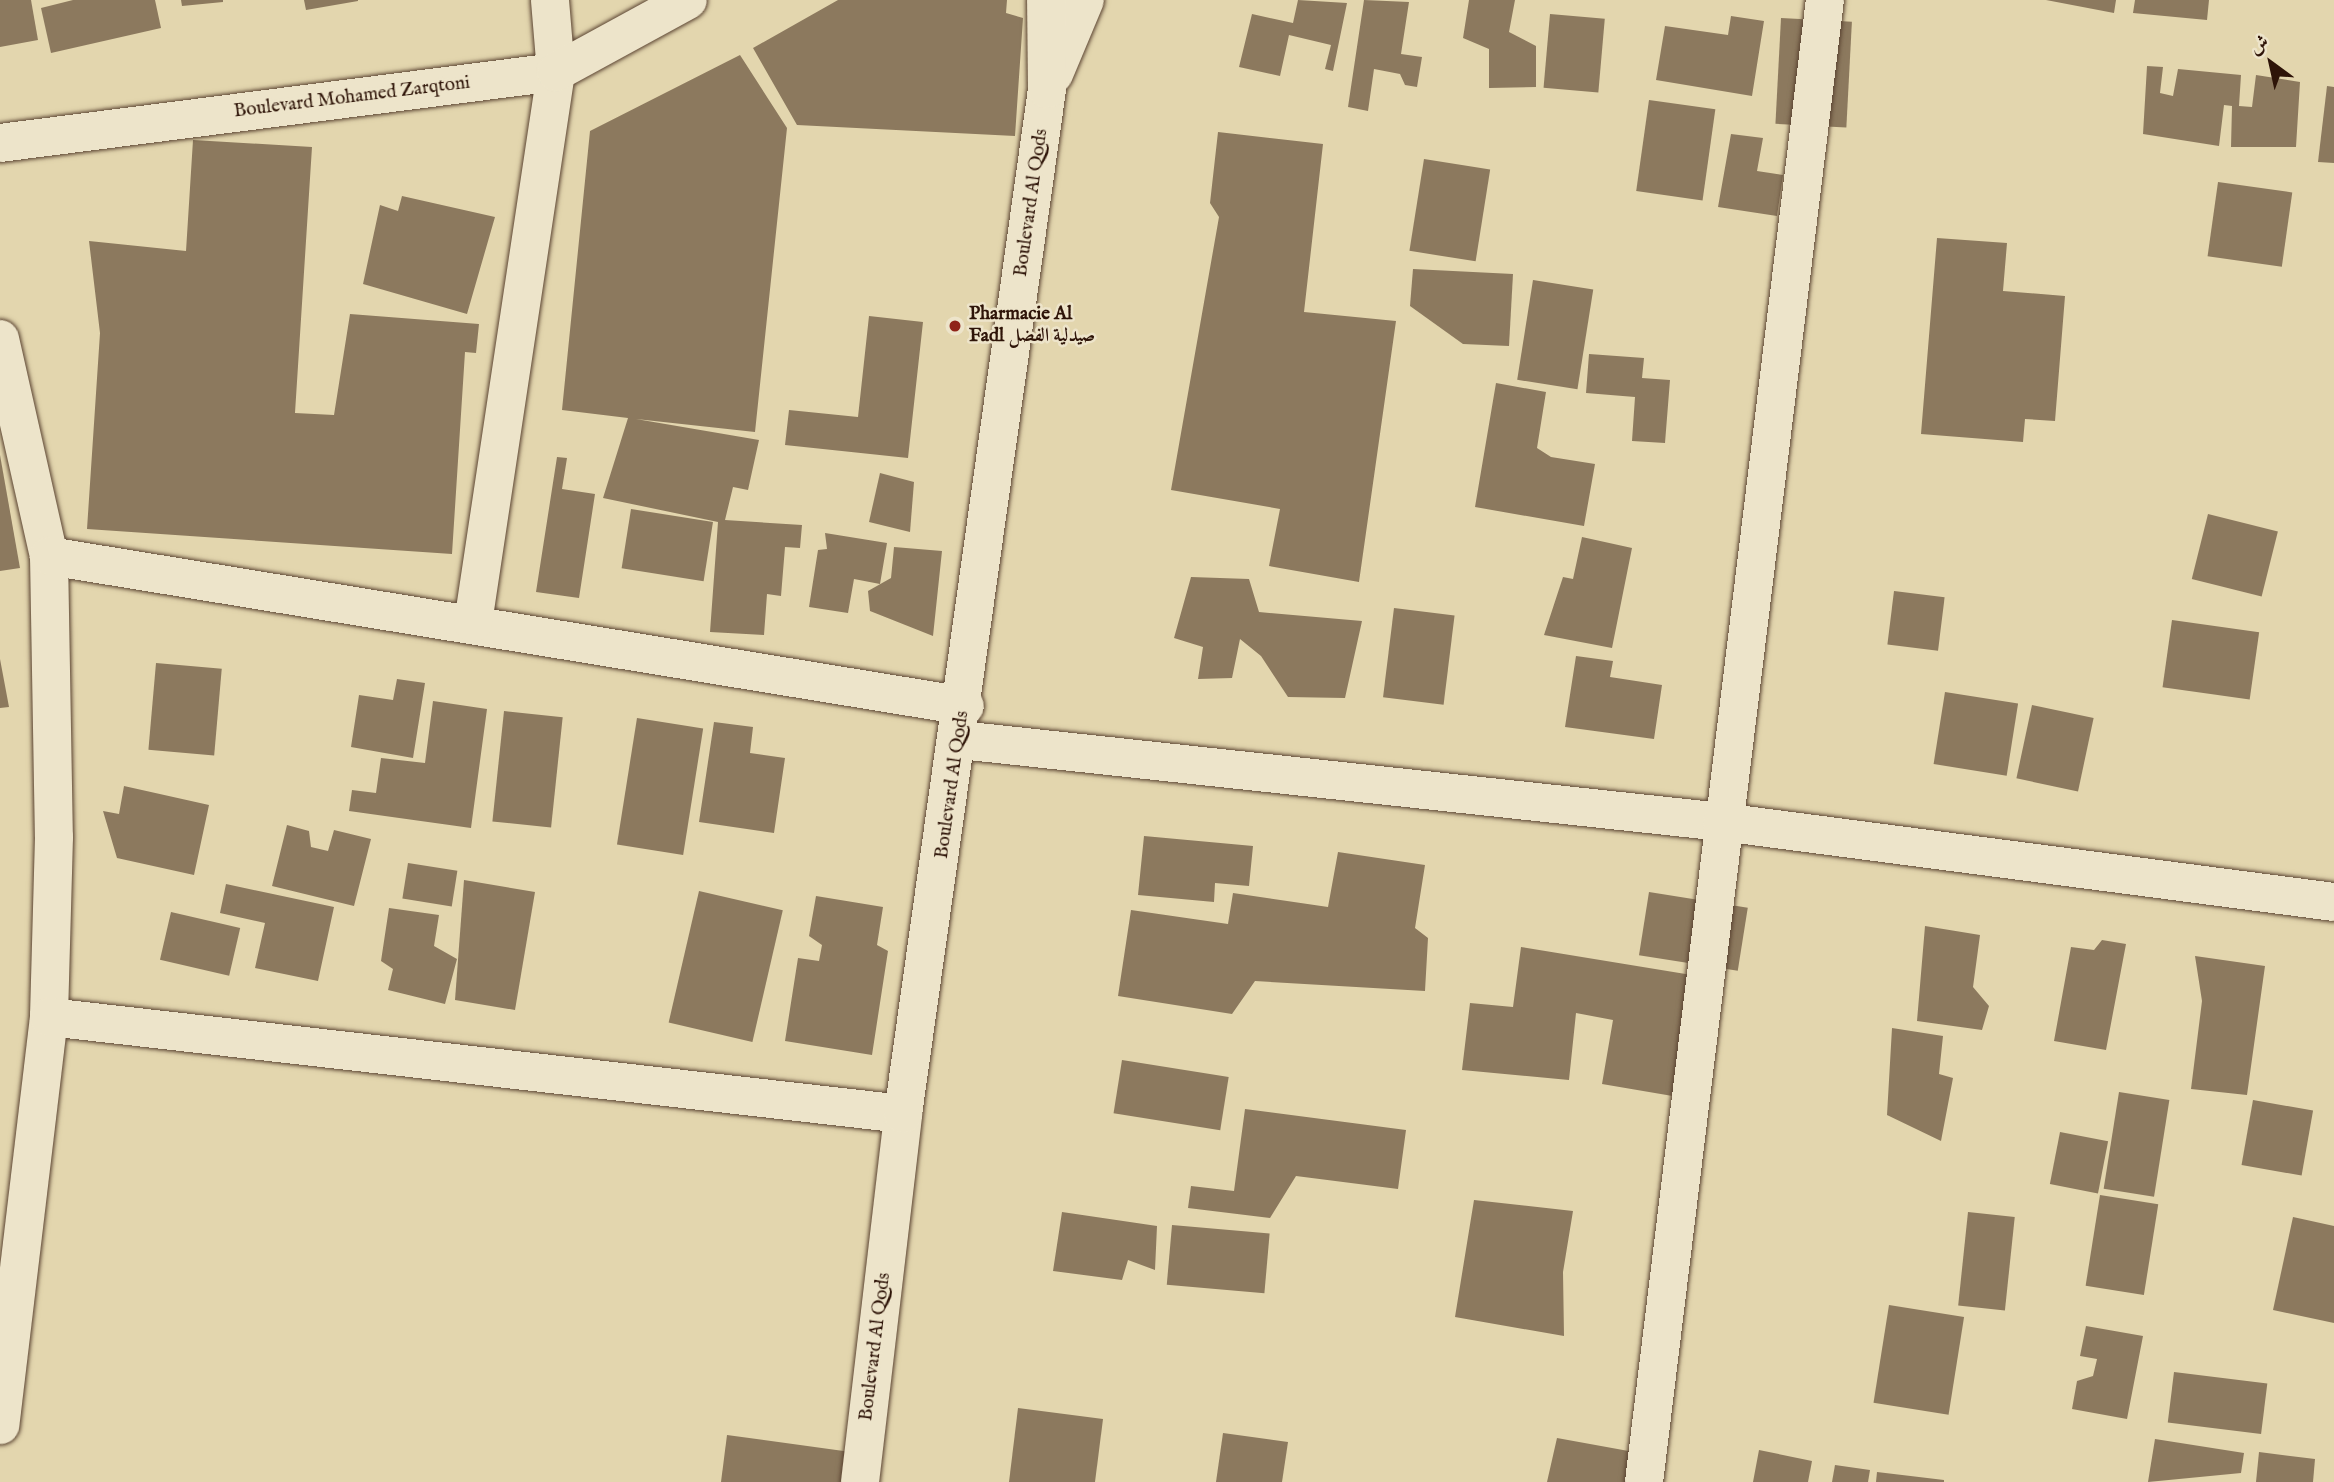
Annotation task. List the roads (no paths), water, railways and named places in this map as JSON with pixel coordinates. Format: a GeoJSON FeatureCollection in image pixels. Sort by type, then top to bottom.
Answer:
{"type":"FeatureCollection","features":[{"type":"Feature","properties":{"kind":"street"},"geometry":{"type":"LineString","coordinates":[[473,622],[556,72],[550,0]]}},
{"type":"Feature","properties":{"kind":"street","name":"Boulevard Mohamed Zarqtoni"},"geometry":{"type":"LineString","coordinates":[[0,143],[556,72],[688,0]]}},
{"type":"Feature","properties":{"kind":"street"},"geometry":{"type":"LineString","coordinates":[[1046,0],[1047,89]]}},
{"type":"Feature","properties":{"kind":"street"},"geometry":{"type":"LineString","coordinates":[[1047,89],[1085,0]]}},
{"type":"Feature","properties":{"kind":"street"},"geometry":{"type":"LineString","coordinates":[[1644,1482],[1825,0]]}},
{"type":"Feature","properties":{"kind":"street","name":"Boulevard Al Qods"},"geometry":{"type":"LineString","coordinates":[[860,1482],[903,1114],[962,723],[1047,89]]}},
{"type":"Feature","properties":{"kind":"street"},"geometry":{"type":"LineString","coordinates":[[0,338],[48,556],[54,837],[49,1017],[14,1199],[0,1425]]}},
{"type":"Feature","properties":{"kind":"street"},"geometry":{"type":"LineString","coordinates":[[48,556],[473,622],[962,723],[2334,902]]}},
{"type":"Feature","properties":{"kind":"street"},"geometry":{"type":"LineString","coordinates":[[49,1017],[903,1114]]}},
{"type":"Feature","properties":{"kind":"place","name":"Pharmacie Al Fadl صيدلية الفضل"},"geometry":{"type":"Point","coordinates":[955,326]}}]}
